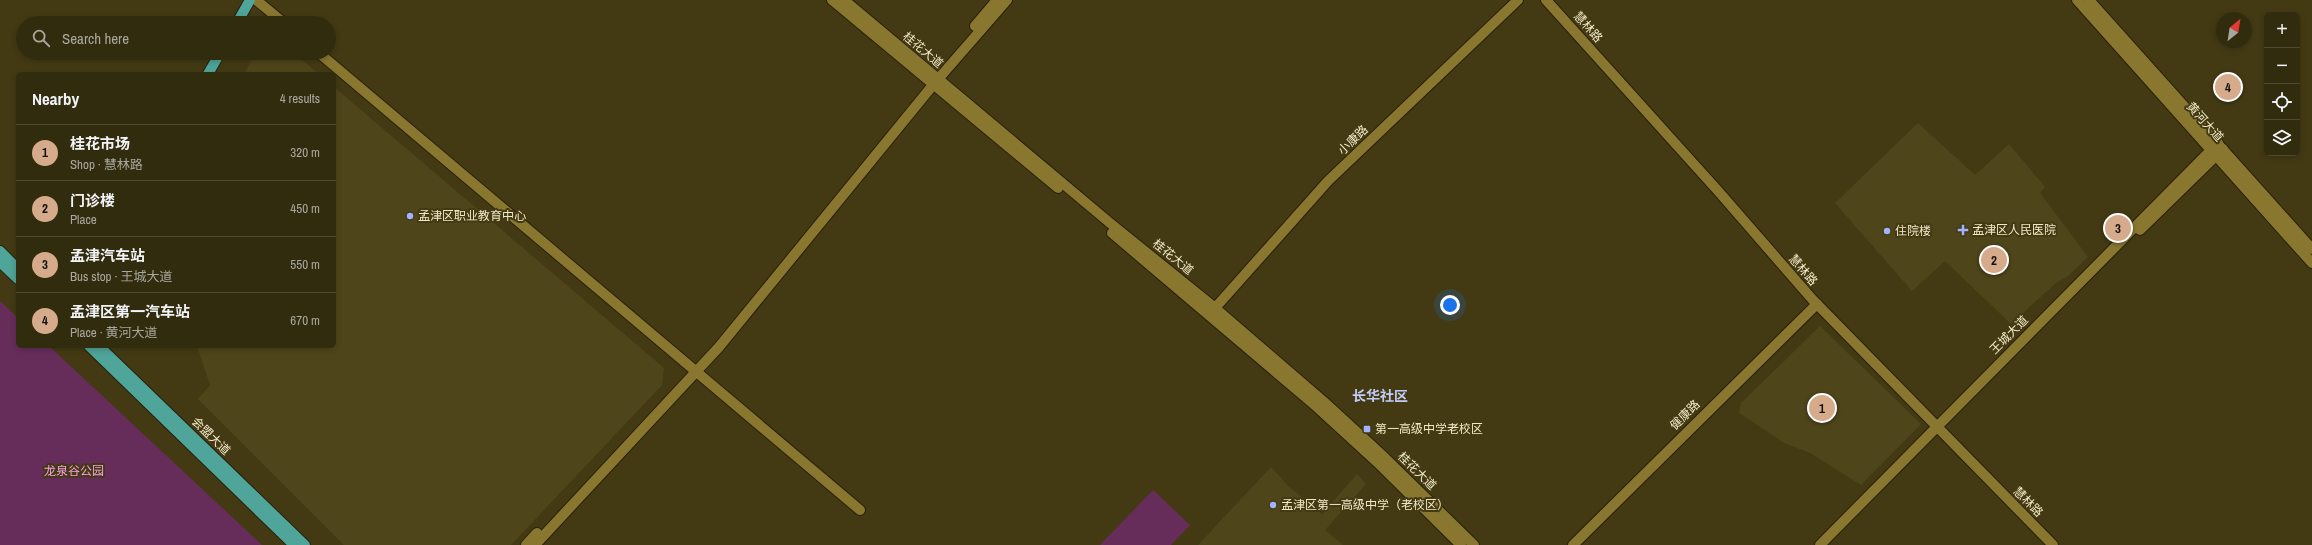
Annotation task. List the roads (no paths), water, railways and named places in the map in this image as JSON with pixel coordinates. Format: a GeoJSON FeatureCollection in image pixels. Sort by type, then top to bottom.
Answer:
{"type":"FeatureCollection","features":[{"type":"Feature","properties":{"kind":"main road"},"geometry":{"type":"LineString","coordinates":[[241,16],[250,0]]}},
{"type":"Feature","properties":{"kind":"main road"},"geometry":{"type":"LineString","coordinates":[[248,16],[257,0]]}},
{"type":"Feature","properties":{"kind":"main road"},"geometry":{"type":"LineString","coordinates":[[209,72],[216,60]]}},
{"type":"Feature","properties":{"kind":"main road"},"geometry":{"type":"LineString","coordinates":[[217,72],[224,60]]}},
{"type":"Feature","properties":{"kind":"main road"},"geometry":{"type":"LineString","coordinates":[[0,251],[16,267]]}},
{"type":"Feature","properties":{"kind":"main road"},"geometry":{"type":"LineString","coordinates":[[0,262],[16,277]]}},
{"type":"Feature","properties":{"kind":"main road","name":"会盟大道"},"geometry":{"type":"LineString","coordinates":[[91,348],[294,545]]}},
{"type":"Feature","properties":{"kind":"main road","name":"会盟大道"},"geometry":{"type":"LineString","coordinates":[[101,348],[305,545]]}},
{"type":"Feature","properties":{"kind":"street"},"geometry":{"type":"LineString","coordinates":[[257,0],[276,16]]}},
{"type":"Feature","properties":{"kind":"street","name":"桂花大道"},"geometry":{"type":"LineString","coordinates":[[832,0],[1215,308],[1383,456],[1474,545]]}},
{"type":"Feature","properties":{"kind":"street","name":"桂花大道"},"geometry":{"type":"LineString","coordinates":[[844,0],[933,80],[1317,407],[1377,462],[1461,545]]}},
{"type":"Feature","properties":{"kind":"street"},"geometry":{"type":"LineString","coordinates":[[535,545],[694,370],[997,0]]}},
{"type":"Feature","properties":{"kind":"street"},"geometry":{"type":"LineString","coordinates":[[933,80],[1007,0]]}},
{"type":"Feature","properties":{"kind":"street","name":"小康路"},"geometry":{"type":"LineString","coordinates":[[1215,308],[1328,181],[1518,0]]}},
{"type":"Feature","properties":{"kind":"street","name":"慧林路"},"geometry":{"type":"LineString","coordinates":[[1546,0],[1720,192],[1817,304],[2053,545]]}},
{"type":"Feature","properties":{"kind":"street","name":"黄河大道"},"geometry":{"type":"LineString","coordinates":[[2078,0],[2312,249]]}},
{"type":"Feature","properties":{"kind":"street","name":"黄河大道"},"geometry":{"type":"LineString","coordinates":[[2089,0],[2217,149],[2312,263]]}},
{"type":"Feature","properties":{"kind":"street"},"geometry":{"type":"LineString","coordinates":[[327,60],[860,510]]}},
{"type":"Feature","properties":{"kind":"street","name":"王城大道"},"geometry":{"type":"LineString","coordinates":[[1820,545],[1938,429],[2217,149]]}},
{"type":"Feature","properties":{"kind":"street","name":"健康路"},"geometry":{"type":"LineString","coordinates":[[1573,545],[1817,304]]}},
{"type":"Feature","properties":{"kind":"street"},"geometry":{"type":"LineString","coordinates":[[526,545],[694,370]]}},
{"type":"Feature","properties":{"kind":"street","name":"王城大道"},"geometry":{"type":"LineString","coordinates":[[1828,545],[1938,429]]}},
{"type":"Feature","properties":{"kind":"place","name":"孟津区第一汽车站"},"geometry":{"type":"Point","coordinates":[2228,87]}},
{"type":"Feature","properties":{"kind":"place","name":"孟津区职业教育中心"},"geometry":{"type":"Point","coordinates":[410,216]}},
{"type":"Feature","properties":{"kind":"place","name":"孟津汽车站"},"geometry":{"type":"Point","coordinates":[2118,228]}},
{"type":"Feature","properties":{"kind":"place","name":"孟津区人民医院"},"geometry":{"type":"Point","coordinates":[1963,230]}},
{"type":"Feature","properties":{"kind":"place","name":"住院楼"},"geometry":{"type":"Point","coordinates":[1887,231]}},
{"type":"Feature","properties":{"kind":"place","name":"门诊楼"},"geometry":{"type":"Point","coordinates":[1994,260]}},
{"type":"Feature","properties":{"kind":"place","name":"桂花市场"},"geometry":{"type":"Point","coordinates":[1822,408]}},
{"type":"Feature","properties":{"kind":"place","name":"第一高级中学老校区"},"geometry":{"type":"Point","coordinates":[1367,429]}},
{"type":"Feature","properties":{"kind":"place","name":"孟津区第一高级中学（老校区）"},"geometry":{"type":"Point","coordinates":[1273,505]}},
{"type":"Feature","properties":{"kind":"district","name":"长华社区"},"geometry":{"type":"Point","coordinates":[1380,396]}},
{"type":"Feature","properties":{"kind":"park label","name":"龙泉谷公园"},"geometry":{"type":"Point","coordinates":[74,471]}}]}
